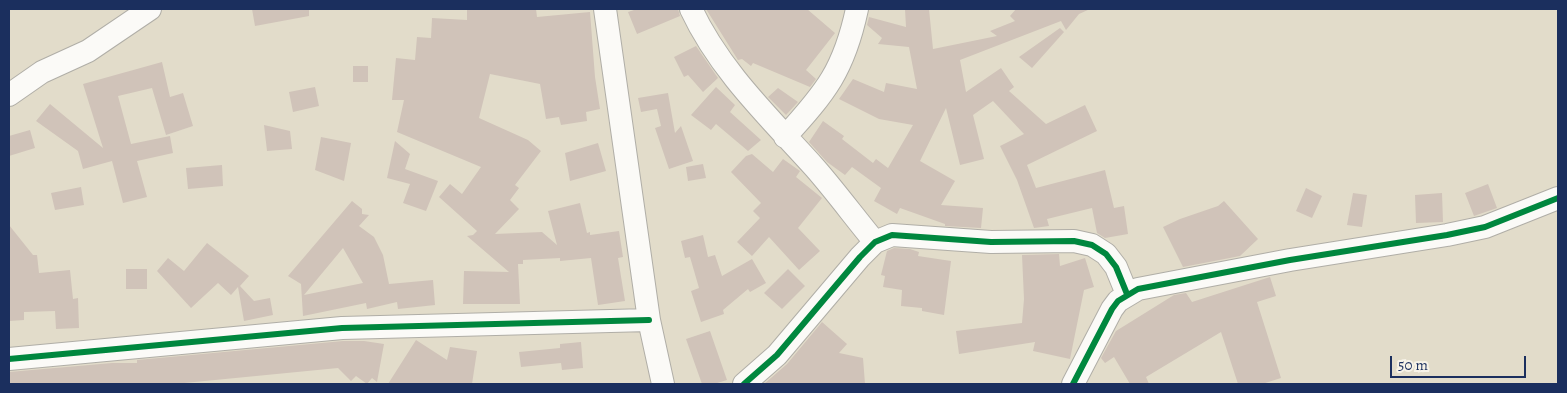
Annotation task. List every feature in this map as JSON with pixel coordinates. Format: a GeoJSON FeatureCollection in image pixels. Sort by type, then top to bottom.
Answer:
{"type":"FeatureCollection","features":[{"type":"Feature","properties":{"kind":"street"},"geometry":{"type":"LineString","coordinates":[[9,95],[42,72],[88,51],[150,9]]}},
{"type":"Feature","properties":{"kind":"street"},"geometry":{"type":"LineString","coordinates":[[605,9],[649,320],[663,384]]}},
{"type":"Feature","properties":{"kind":"street"},"geometry":{"type":"LineString","coordinates":[[691,9],[716,55],[739,85],[816,169],[875,242]]}},
{"type":"Feature","properties":{"kind":"street"},"geometry":{"type":"LineString","coordinates":[[785,137],[824,94],[838,70],[852,33],[857,9]]}},
{"type":"Feature","properties":{"kind":"street"},"geometry":{"type":"LineString","coordinates":[[1073,384],[1112,309],[1127,294],[1138,289],[1290,260],[1485,227],[1558,198]]}},
{"type":"Feature","properties":{"kind":"street"},"geometry":{"type":"LineString","coordinates":[[744,384],[777,355],[875,242],[892,235],[991,242],[1074,242],[1092,245],[1106,254],[1116,267],[1127,294]]}},
{"type":"Feature","properties":{"kind":"street"},"geometry":{"type":"LineString","coordinates":[[9,359],[342,328],[649,320]]}},
{"type":"Feature","properties":{"kind":"building"},"geometry":{"type":"Polygon","coordinates":[[[252,9],[309,9],[309,16],[255,26],[252,9]]]}},
{"type":"Feature","properties":{"kind":"building"},"geometry":{"type":"Polygon","coordinates":[[[467,9],[536,9],[537,17],[590,12],[595,77],[600,109],[586,112],[587,121],[561,125],[559,117],[546,119],[540,84],[490,74],[479,118],[528,140],[541,151],[515,185],[519,188],[510,200],[519,209],[495,234],[542,232],[557,245],[548,211],[580,203],[587,233],[590,232],[590,235],[619,231],[623,257],[618,258],[625,301],[598,305],[591,258],[560,261],[560,258],[523,260],[523,264],[518,264],[520,304],[463,304],[464,271],[509,272],[467,236],[473,235],[477,231],[439,197],[450,184],[462,194],[481,167],[397,132],[404,100],[392,100],[396,58],[415,60],[417,37],[431,38],[432,18],[467,20],[467,9]]]}},
{"type":"Feature","properties":{"kind":"building"},"geometry":{"type":"Polygon","coordinates":[[[637,9],[678,9],[680,16],[637,34],[628,12],[637,9]]]}},
{"type":"Feature","properties":{"kind":"building"},"geometry":{"type":"Polygon","coordinates":[[[706,9],[807,9],[835,33],[806,70],[816,79],[810,87],[753,63],[751,66],[742,59],[738,60],[706,9]]]}},
{"type":"Feature","properties":{"kind":"building"},"geometry":{"type":"Polygon","coordinates":[[[905,9],[929,9],[933,49],[997,36],[990,31],[1015,21],[1010,16],[1016,9],[1090,9],[1079,14],[1066,30],[1061,21],[960,60],[966,92],[1001,68],[1014,87],[1009,91],[1046,124],[1085,105],[1097,131],[1027,165],[1036,188],[1105,170],[1114,208],[1124,206],[1128,234],[1105,238],[1097,233],[1092,208],[1047,219],[1049,226],[1034,228],[1017,180],[1000,146],[1024,134],[993,101],[973,115],[984,159],[960,165],[946,108],[920,161],[955,181],[941,205],[983,208],[981,228],[945,226],[945,224],[900,208],[897,214],[874,201],[881,188],[852,167],[845,175],[827,162],[809,142],[823,121],[844,136],[842,139],[873,163],[876,159],[888,168],[913,125],[879,119],[839,99],[853,79],[884,92],[886,83],[917,89],[909,47],[878,44],[882,38],[867,25],[869,17],[906,27],[905,9]]]}},
{"type":"Feature","properties":{"kind":"building"},"geometry":{"type":"Polygon","coordinates":[[[1060,28],[1064,32],[1032,68],[1019,57],[1060,28]]]}},
{"type":"Feature","properties":{"kind":"building"},"geometry":{"type":"Polygon","coordinates":[[[696,46],[718,78],[703,92],[688,75],[684,77],[674,57],[696,46]]]}},
{"type":"Feature","properties":{"kind":"building"},"geometry":{"type":"Polygon","coordinates":[[[162,62],[170,97],[183,93],[193,126],[166,135],[152,88],[118,96],[131,144],[170,136],[173,153],[137,161],[147,197],[123,203],[112,161],[83,169],[78,151],[36,121],[50,104],[103,148],[83,84],[162,62]]]}},
{"type":"Feature","properties":{"kind":"building"},"geometry":{"type":"Polygon","coordinates":[[[353,66],[368,66],[368,82],[353,82],[353,66]]]}},
{"type":"Feature","properties":{"kind":"building"},"geometry":{"type":"Polygon","coordinates":[[[315,87],[319,106],[293,112],[289,92],[315,87]]]}},
{"type":"Feature","properties":{"kind":"building"},"geometry":{"type":"Polygon","coordinates":[[[716,87],[735,105],[730,112],[761,140],[748,151],[716,124],[711,130],[691,115],[716,87]]]}},
{"type":"Feature","properties":{"kind":"building"},"geometry":{"type":"Polygon","coordinates":[[[778,88],[798,102],[786,115],[768,97],[778,88]]]}},
{"type":"Feature","properties":{"kind":"building"},"geometry":{"type":"Polygon","coordinates":[[[668,93],[675,133],[681,126],[693,161],[669,169],[655,128],[661,126],[657,109],[641,112],[638,98],[668,93]]]}},
{"type":"Feature","properties":{"kind":"building"},"geometry":{"type":"Polygon","coordinates":[[[264,125],[290,131],[292,149],[267,151],[264,125]]]}},
{"type":"Feature","properties":{"kind":"building"},"geometry":{"type":"Polygon","coordinates":[[[30,130],[35,148],[9,156],[9,136],[30,130]]]}},
{"type":"Feature","properties":{"kind":"building"},"geometry":{"type":"Polygon","coordinates":[[[321,137],[351,143],[344,181],[315,170],[321,137]]]}},
{"type":"Feature","properties":{"kind":"building"},"geometry":{"type":"Polygon","coordinates":[[[395,141],[410,154],[405,169],[438,181],[426,211],[403,203],[410,184],[387,178],[395,141]]]}},
{"type":"Feature","properties":{"kind":"building"},"geometry":{"type":"Polygon","coordinates":[[[598,143],[606,171],[570,181],[565,153],[598,143]]]}},
{"type":"Feature","properties":{"kind":"building"},"geometry":{"type":"Polygon","coordinates":[[[752,154],[773,172],[783,159],[800,171],[796,177],[822,198],[798,228],[820,251],[799,270],[769,237],[752,256],[737,242],[760,218],[753,211],[761,203],[731,172],[746,156],[752,154]]]}},
{"type":"Feature","properties":{"kind":"building"},"geometry":{"type":"Polygon","coordinates":[[[703,164],[706,178],[688,181],[686,167],[703,164]]]}},
{"type":"Feature","properties":{"kind":"building"},"geometry":{"type":"Polygon","coordinates":[[[222,165],[223,186],[188,189],[186,168],[222,165]]]}},
{"type":"Feature","properties":{"kind":"building"},"geometry":{"type":"Polygon","coordinates":[[[1488,184],[1497,208],[1474,216],[1465,193],[1488,184]]]}},
{"type":"Feature","properties":{"kind":"building"},"geometry":{"type":"Polygon","coordinates":[[[81,187],[84,205],[55,210],[51,193],[81,187]]]}},
{"type":"Feature","properties":{"kind":"building"},"geometry":{"type":"Polygon","coordinates":[[[1306,188],[1322,196],[1312,218],[1296,211],[1306,188]]]}},
{"type":"Feature","properties":{"kind":"building"},"geometry":{"type":"Polygon","coordinates":[[[1353,193],[1367,195],[1362,227],[1347,225],[1353,193]]]}},
{"type":"Feature","properties":{"kind":"building"},"geometry":{"type":"Polygon","coordinates":[[[1442,193],[1443,222],[1416,223],[1415,195],[1442,193]]]}},
{"type":"Feature","properties":{"kind":"building"},"geometry":{"type":"Polygon","coordinates":[[[352,201],[362,209],[362,214],[369,215],[359,226],[374,237],[383,255],[389,284],[433,280],[435,305],[398,309],[397,302],[367,309],[366,303],[303,316],[301,284],[288,276],[352,201]],[[343,248],[304,295],[363,283],[343,248]]]}},
{"type":"Feature","properties":{"kind":"building"},"geometry":{"type":"Polygon","coordinates":[[[1224,201],[1258,239],[1240,256],[1183,267],[1163,227],[1218,206],[1224,201]]]}},
{"type":"Feature","properties":{"kind":"building"},"geometry":{"type":"Polygon","coordinates":[[[9,225],[33,255],[37,255],[39,273],[70,270],[73,299],[78,298],[79,328],[56,329],[55,311],[24,312],[24,320],[9,321],[9,225]]]}},
{"type":"Feature","properties":{"kind":"building"},"geometry":{"type":"Polygon","coordinates":[[[703,235],[708,257],[715,255],[722,276],[752,259],[766,283],[750,292],[748,289],[723,310],[724,314],[701,322],[691,291],[699,288],[690,257],[685,258],[681,241],[703,235]]]}},
{"type":"Feature","properties":{"kind":"building"},"geometry":{"type":"Polygon","coordinates":[[[207,243],[249,276],[240,286],[254,301],[270,298],[273,315],[244,321],[238,287],[231,295],[218,283],[191,308],[157,271],[168,258],[184,271],[207,243]]]}},
{"type":"Feature","properties":{"kind":"building"},"geometry":{"type":"Polygon","coordinates":[[[894,248],[910,249],[919,252],[918,256],[951,261],[944,315],[922,311],[922,308],[901,306],[902,290],[883,287],[885,276],[881,275],[887,251],[894,248]]]}},
{"type":"Feature","properties":{"kind":"building"},"geometry":{"type":"Polygon","coordinates":[[[1059,254],[1060,266],[1085,258],[1094,287],[1084,290],[1070,359],[1033,351],[1035,342],[959,354],[956,331],[1022,323],[1024,299],[1022,255],[1059,254]]]}},
{"type":"Feature","properties":{"kind":"building"},"geometry":{"type":"Polygon","coordinates":[[[126,269],[147,269],[147,289],[126,289],[126,269]]]}},
{"type":"Feature","properties":{"kind":"building"},"geometry":{"type":"Polygon","coordinates":[[[788,269],[805,286],[782,309],[764,293],[788,269]]]}},
{"type":"Feature","properties":{"kind":"building"},"geometry":{"type":"Polygon","coordinates":[[[1270,277],[1276,296],[1257,302],[1281,378],[1262,384],[1238,384],[1221,332],[1146,377],[1149,384],[1130,384],[1114,357],[1105,363],[1101,358],[1116,331],[1174,295],[1186,293],[1192,302],[1270,277]]]}},
{"type":"Feature","properties":{"kind":"building"},"geometry":{"type":"Polygon","coordinates":[[[822,322],[847,344],[839,353],[863,358],[865,384],[764,384],[787,364],[822,322]]]}},
{"type":"Feature","properties":{"kind":"building"},"geometry":{"type":"Polygon","coordinates":[[[710,331],[727,380],[714,384],[702,384],[686,339],[710,331]]]}},
{"type":"Feature","properties":{"kind":"building"},"geometry":{"type":"Polygon","coordinates":[[[416,340],[447,360],[450,347],[477,351],[472,384],[388,384],[416,340]]]}},
{"type":"Feature","properties":{"kind":"building"},"geometry":{"type":"Polygon","coordinates":[[[343,341],[364,341],[384,344],[377,382],[372,378],[367,384],[356,376],[351,381],[338,368],[174,384],[9,384],[9,372],[112,363],[137,363],[137,360],[343,341]]]}},
{"type":"Feature","properties":{"kind":"building"},"geometry":{"type":"Polygon","coordinates":[[[581,342],[583,368],[562,370],[561,363],[521,367],[519,352],[560,348],[560,344],[581,342]]]}},
{"type":"Feature","properties":{"kind":"cycle path"},"geometry":{"type":"LineString","coordinates":[[1073,384],[1112,309],[1118,301],[1138,289],[1290,260],[1447,235],[1485,227],[1558,198]]}},
{"type":"Feature","properties":{"kind":"cycle path"},"geometry":{"type":"LineString","coordinates":[[744,384],[777,355],[860,257],[875,242],[892,235],[991,242],[1074,241],[1092,245],[1106,254],[1116,267],[1127,294]]}},
{"type":"Feature","properties":{"kind":"cycle path"},"geometry":{"type":"LineString","coordinates":[[9,359],[342,328],[649,320]]}}]}
